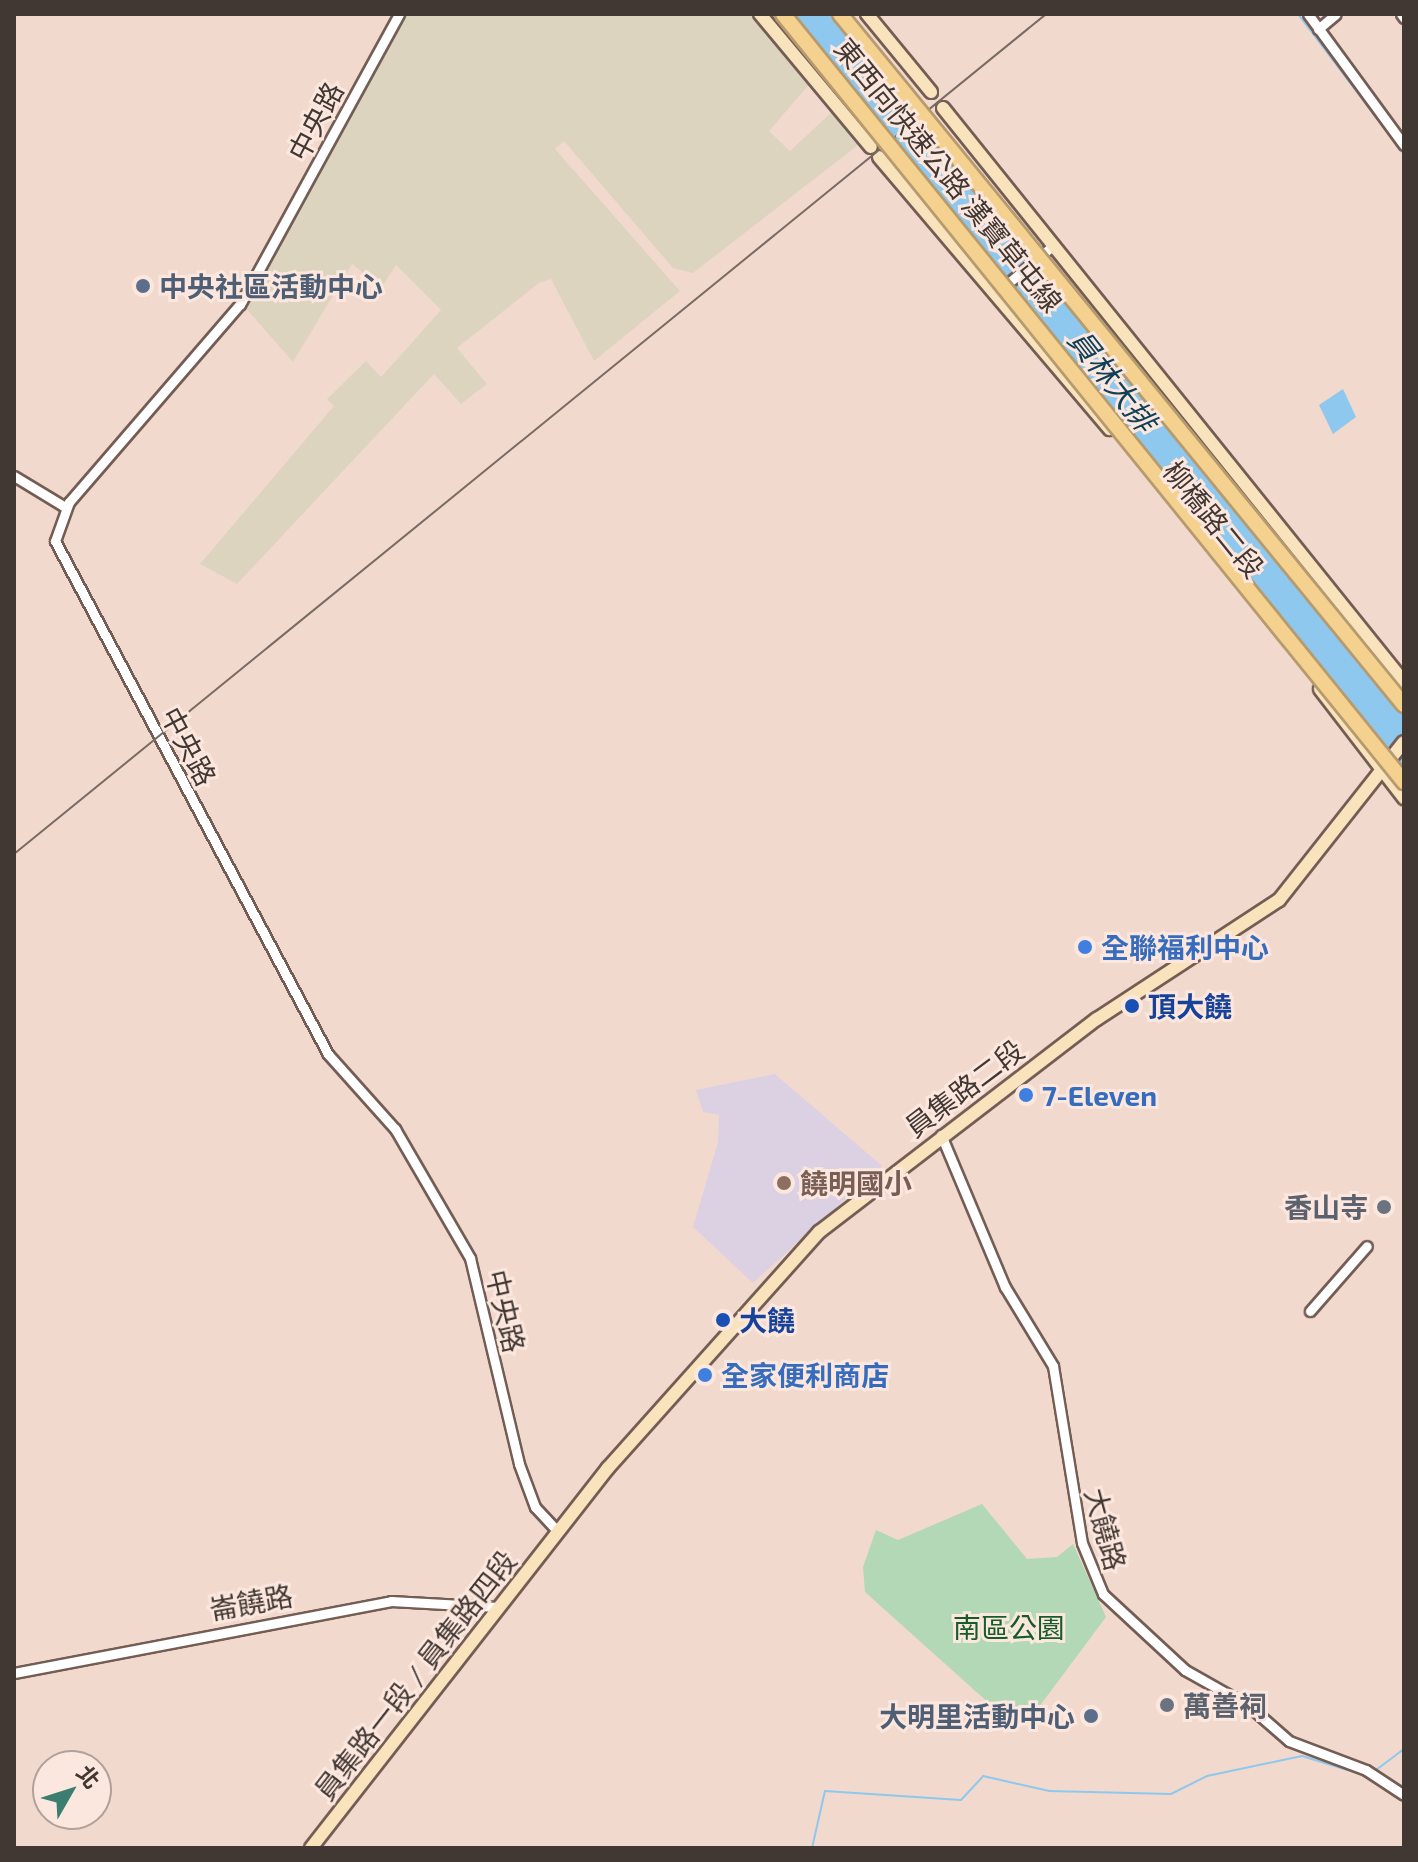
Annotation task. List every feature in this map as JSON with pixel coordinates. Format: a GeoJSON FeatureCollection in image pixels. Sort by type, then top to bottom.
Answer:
{"type":"FeatureCollection","features":[{"type":"Feature","properties":{"kind":"highway"},"geometry":{"type":"LineString","coordinates":[[770,14],[970,255],[1002,285]]}},
{"type":"Feature","properties":{"kind":"highway","name":"東西向快速公路 漢寶草屯線"},"geometry":{"type":"LineString","coordinates":[[783,14],[1404,782]]}},
{"type":"Feature","properties":{"kind":"highway","name":"東西向快速公路 漢寶草屯線"},"geometry":{"type":"LineString","coordinates":[[840,14],[1404,705]]}},
{"type":"Feature","properties":{"kind":"highway"},"geometry":{"type":"LineString","coordinates":[[853,14],[1013,226]]}},
{"type":"Feature","properties":{"kind":"main road","name":"柳橋路二段"},"geometry":{"type":"LineString","coordinates":[[760,14],[875,152],[1002,285],[1404,798]]}},
{"type":"Feature","properties":{"kind":"main road"},"geometry":{"type":"LineString","coordinates":[[867,14],[931,92]]}},
{"type":"Feature","properties":{"kind":"main road","name":"柳橋路二段"},"geometry":{"type":"LineString","coordinates":[[943,108],[1050,248],[1404,682]]}},
{"type":"Feature","properties":{"kind":"main road","name":"員集路二段"},"geometry":{"type":"LineString","coordinates":[[557,1531],[781,1270],[941,1135],[1121,1002],[1279,900],[1404,742]]}},
{"type":"Feature","properties":{"kind":"main road","name":"員集路一段 / 員集路四段"},"geometry":{"type":"LineString","coordinates":[[311,1848],[557,1531]]}},
{"type":"Feature","properties":{"kind":"street","name":"中央路"},"geometry":{"type":"LineString","coordinates":[[399,14],[240,304],[65,507],[56,526],[59,554],[328,1054],[395,1129],[470,1258],[519,1464],[535,1507],[557,1531]]}},
{"type":"Feature","properties":{"kind":"street"},"geometry":{"type":"LineString","coordinates":[[1308,14],[1404,145]]}},
{"type":"Feature","properties":{"kind":"street"},"geometry":{"type":"LineString","coordinates":[[1318,29],[1336,14]]}},
{"type":"Feature","properties":{"kind":"street"},"geometry":{"type":"LineString","coordinates":[[1002,285],[1050,248]]}},
{"type":"Feature","properties":{"kind":"street"},"geometry":{"type":"LineString","coordinates":[[14,476],[65,507]]}},
{"type":"Feature","properties":{"kind":"street","name":"大饒路"},"geometry":{"type":"LineString","coordinates":[[941,1135],[1005,1287],[1053,1366],[1082,1543],[1103,1594],[1185,1670],[1249,1706],[1289,1741],[1366,1770],[1404,1795]]}},
{"type":"Feature","properties":{"kind":"street"},"geometry":{"type":"LineString","coordinates":[[1310,1311],[1367,1246]]}},
{"type":"Feature","properties":{"kind":"street","name":"崙饒路"},"geometry":{"type":"LineString","coordinates":[[14,1673],[391,1601],[498,1607]]}},
{"type":"Feature","properties":{"kind":"shaded area"},"geometry":{"type":"Polygon","coordinates":[[[403,14],[757,14],[813,80],[769,131],[790,151],[835,109],[862,142],[693,273],[673,268],[564,141],[555,149],[680,291],[594,361],[551,279],[539,283],[457,348],[487,384],[461,404],[434,374],[237,584],[200,564],[334,406],[327,399],[366,361],[381,377],[441,310],[396,265],[381,288],[352,264],[293,362],[243,305],[403,14]]]}},
{"type":"Feature","properties":{"kind":"shaded area","name":"饒明國小"},"geometry":{"type":"Polygon","coordinates":[[[775,1074],[882,1166],[753,1283],[693,1227],[718,1142],[719,1115],[703,1112],[696,1090],[775,1074]]]}},
{"type":"Feature","properties":{"kind":"green space","name":"南區公園"},"geometry":{"type":"Polygon","coordinates":[[[982,1504],[1027,1559],[1057,1557],[1073,1544],[1106,1617],[1027,1723],[1011,1723],[865,1592],[863,1567],[876,1530],[898,1540],[982,1504]]]}},
{"type":"Feature","properties":{"kind":"water","name":"員林大排"},"geometry":{"type":"Polygon","coordinates":[[[790,14],[835,14],[1397,702],[1404,713],[1404,767],[790,14]]]}},
{"type":"Feature","properties":{"kind":"water"},"geometry":{"type":"Polygon","coordinates":[[[1343,389],[1356,417],[1333,434],[1319,405],[1343,389]]]}},
{"type":"Feature","properties":{"kind":"waterway"},"geometry":{"type":"LineString","coordinates":[[1298,14],[1404,154]]}},
{"type":"Feature","properties":{"kind":"waterway"},"geometry":{"type":"LineString","coordinates":[[1376,1770],[1404,1749]]}},
{"type":"Feature","properties":{"kind":"waterway"},"geometry":{"type":"LineString","coordinates":[[812,1848],[825,1791],[961,1800],[983,1776],[1049,1791],[1171,1794],[1207,1776],[1302,1756],[1367,1776]]}},
{"type":"Feature","properties":{"kind":"railway"},"geometry":{"type":"LineString","coordinates":[[14,854],[1046,14]]}},
{"type":"Feature","properties":{"kind":"place","name":"中央社區活動中心"},"geometry":{"type":"Point","coordinates":[143,286]}},
{"type":"Feature","properties":{"kind":"place","name":"全聯福利中心"},"geometry":{"type":"Point","coordinates":[1085,947]}},
{"type":"Feature","properties":{"kind":"place","name":"頂大饒"},"geometry":{"type":"Point","coordinates":[1132,1006]}},
{"type":"Feature","properties":{"kind":"place","name":"7-Eleven"},"geometry":{"type":"Point","coordinates":[1026,1095]}},
{"type":"Feature","properties":{"kind":"place","name":"饒明國小"},"geometry":{"type":"Point","coordinates":[784,1183]}},
{"type":"Feature","properties":{"kind":"place","name":"香山寺"},"geometry":{"type":"Point","coordinates":[1384,1207]}},
{"type":"Feature","properties":{"kind":"place","name":"大饒"},"geometry":{"type":"Point","coordinates":[723,1320]}},
{"type":"Feature","properties":{"kind":"place","name":"全家便利商店"},"geometry":{"type":"Point","coordinates":[705,1375]}},
{"type":"Feature","properties":{"kind":"place","name":"萬善祠"},"geometry":{"type":"Point","coordinates":[1167,1705]}},
{"type":"Feature","properties":{"kind":"place","name":"大明里活動中心"},"geometry":{"type":"Point","coordinates":[1091,1716]}}]}
